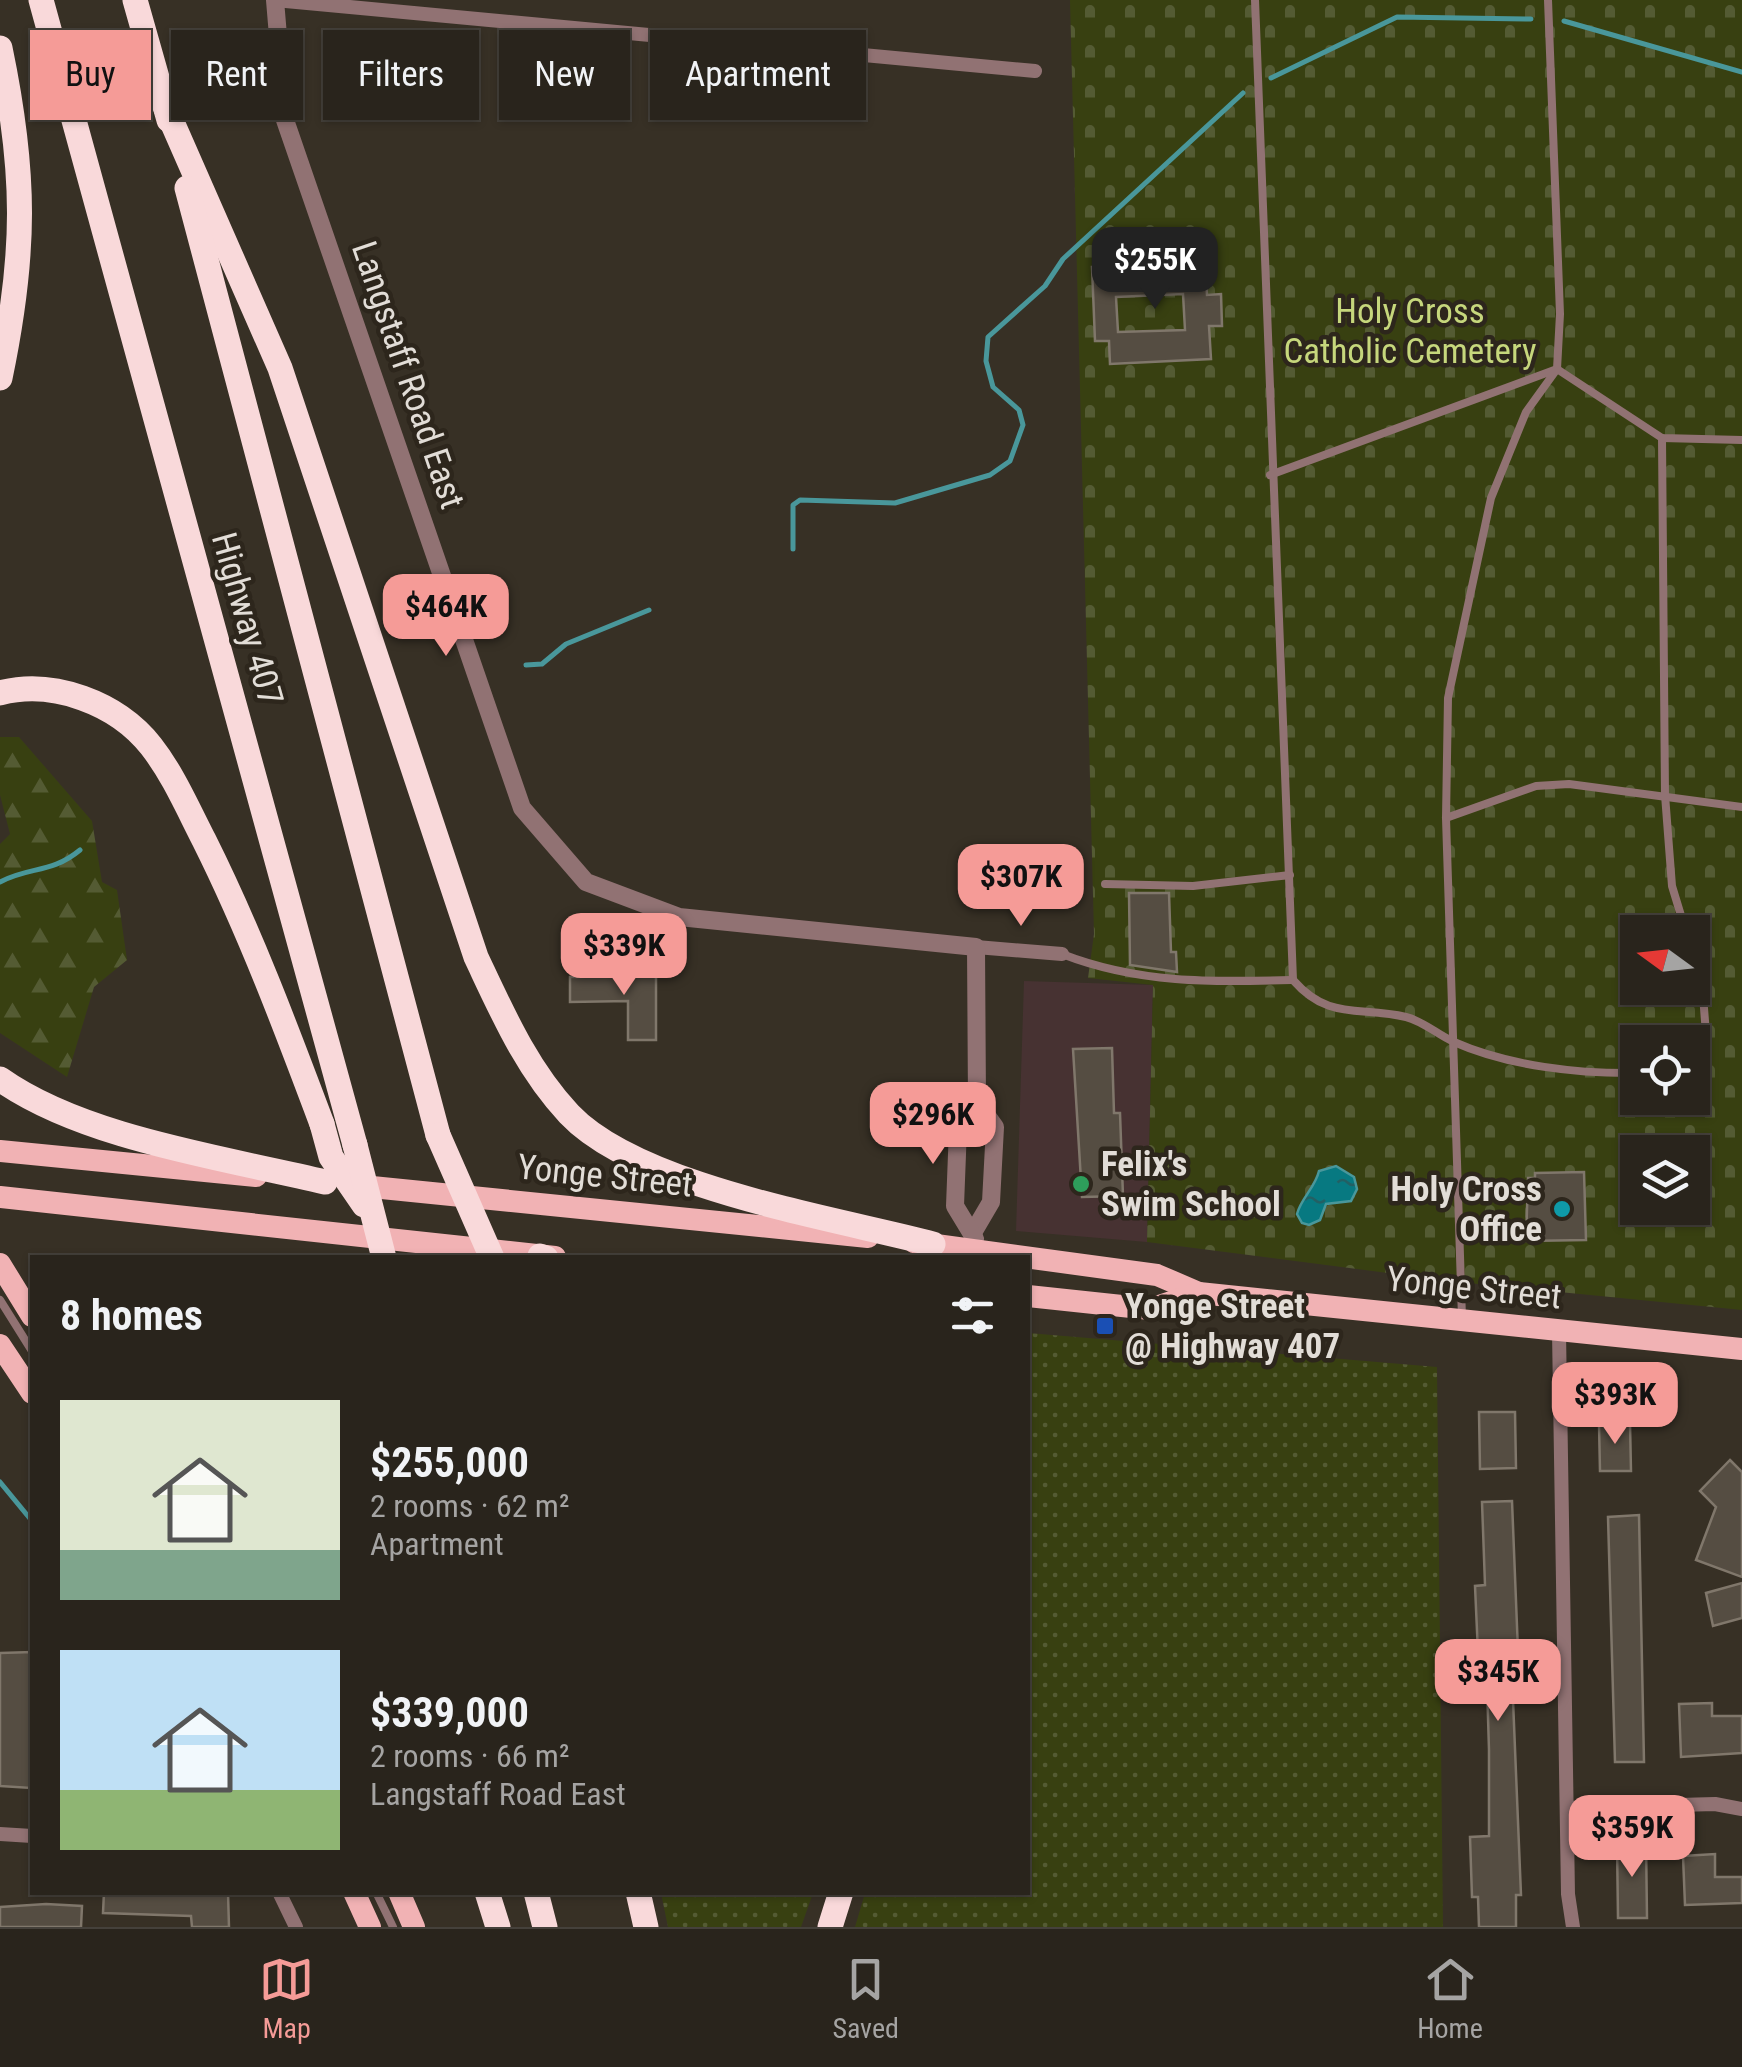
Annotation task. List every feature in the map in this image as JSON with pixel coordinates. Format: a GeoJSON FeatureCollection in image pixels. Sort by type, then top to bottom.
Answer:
{"type":"FeatureCollection","features":[{"type":"Feature","properties":{"kind":"highway","name":"Highway 407"},"geometry":{"type":"LineString","coordinates":[[41,0],[383,1255]]}},
{"type":"Feature","properties":{"kind":"highway","name":"Highway 407"},"geometry":{"type":"LineString","coordinates":[[136,0],[472,1255]]}},
{"type":"Feature","properties":{"kind":"highway"},"geometry":{"type":"LineString","coordinates":[[0,48],[19,149],[23,237],[0,378]]}},
{"type":"Feature","properties":{"kind":"highway"},"geometry":{"type":"LineString","coordinates":[[165,106],[280,368],[476,956],[519,1050],[571,1116],[644,1165],[708,1186],[933,1244]]}},
{"type":"Feature","properties":{"kind":"highway"},"geometry":{"type":"LineString","coordinates":[[0,693],[62,690],[112,710],[150,745],[224,879],[272,990],[331,1157],[376,1221]]}},
{"type":"Feature","properties":{"kind":"highway"},"geometry":{"type":"LineString","coordinates":[[0,1079],[48,1108],[110,1129],[325,1182]]}},
{"type":"Feature","properties":{"kind":"highway"},"geometry":{"type":"LineString","coordinates":[[438,1136],[491,1255]]}},
{"type":"Feature","properties":{"kind":"highway"},"geometry":{"type":"LineString","coordinates":[[0,1288],[30,1301]]}},
{"type":"Feature","properties":{"kind":"highway"},"geometry":{"type":"LineString","coordinates":[[488,1895],[498,1927]]}},
{"type":"Feature","properties":{"kind":"highway"},"geometry":{"type":"LineString","coordinates":[[537,1895],[545,1927]]}},
{"type":"Feature","properties":{"kind":"highway"},"geometry":{"type":"LineString","coordinates":[[639,1895],[646,1927]]}},
{"type":"Feature","properties":{"kind":"highway"},"geometry":{"type":"LineString","coordinates":[[830,1927],[841,1895]]}},
{"type":"Feature","properties":{"kind":"main road","name":"Yonge Street"},"geometry":{"type":"LineString","coordinates":[[0,1150],[977,1246],[1157,1275],[1199,1293],[1742,1349]]}},
{"type":"Feature","properties":{"kind":"main road"},"geometry":{"type":"LineString","coordinates":[[0,1197],[525,1255]]}},
{"type":"Feature","properties":{"kind":"main road"},"geometry":{"type":"LineString","coordinates":[[0,1264],[30,1313]]}},
{"type":"Feature","properties":{"kind":"main road","name":"Yonge Street"},"geometry":{"type":"LineString","coordinates":[[1030,1296],[1150,1309],[1199,1293]]}},
{"type":"Feature","properties":{"kind":"main road"},"geometry":{"type":"LineString","coordinates":[[0,1345],[30,1390]]}},
{"type":"Feature","properties":{"kind":"main road"},"geometry":{"type":"LineString","coordinates":[[355,1895],[370,1927]]}},
{"type":"Feature","properties":{"kind":"main road"},"geometry":{"type":"LineString","coordinates":[[400,1895],[414,1927]]}},
{"type":"Feature","properties":{"kind":"street"},"geometry":{"type":"LineString","coordinates":[[276,0],[1034,71]]}},
{"type":"Feature","properties":{"kind":"street","name":"Langstaff Road East"},"geometry":{"type":"LineString","coordinates":[[276,0],[285,120],[522,808],[586,882],[679,917],[1062,954]]}},
{"type":"Feature","properties":{"kind":"street"},"geometry":{"type":"LineString","coordinates":[[976,948],[977,1102],[995,1127],[990,1202],[977,1246]]}},
{"type":"Feature","properties":{"kind":"street"},"geometry":{"type":"LineString","coordinates":[[977,1102],[958,1128],[956,1206],[977,1246]]}},
{"type":"Feature","properties":{"kind":"street"},"geometry":{"type":"LineString","coordinates":[[1559,1332],[1572,1927]]}},
{"type":"Feature","properties":{"kind":"street"},"geometry":{"type":"LineString","coordinates":[[1567,1808],[1715,1804],[1742,1808]]}},
{"type":"Feature","properties":{"kind":"street"},"geometry":{"type":"LineString","coordinates":[[0,1834],[30,1836]]}},
{"type":"Feature","properties":{"kind":"street"},"geometry":{"type":"LineString","coordinates":[[280,1895],[296,1927]]}},
{"type":"Feature","properties":{"kind":"lane"},"geometry":{"type":"LineString","coordinates":[[1255,0],[1270,474],[1294,980],[1310,1000],[1328,1009],[1410,1018],[1453,1042],[1505,1060],[1620,1072]]}},
{"type":"Feature","properties":{"kind":"lane"},"geometry":{"type":"LineString","coordinates":[[1462,1322],[1446,818],[1448,698],[1491,498],[1526,412],[1557,369],[1560,314],[1548,2]]}},
{"type":"Feature","properties":{"kind":"lane"},"geometry":{"type":"LineString","coordinates":[[1270,474],[1557,369]]}},
{"type":"Feature","properties":{"kind":"lane"},"geometry":{"type":"LineString","coordinates":[[1557,369],[1662,438],[1742,440]]}},
{"type":"Feature","properties":{"kind":"lane"},"geometry":{"type":"LineString","coordinates":[[1662,438],[1665,795],[1672,886],[1681,915]]}},
{"type":"Feature","properties":{"kind":"lane"},"geometry":{"type":"LineString","coordinates":[[1446,818],[1536,786],[1569,784],[1742,806]]}},
{"type":"Feature","properties":{"kind":"lane"},"geometry":{"type":"LineString","coordinates":[[1105,884],[1193,886],[1290,876]]}},
{"type":"Feature","properties":{"kind":"lane"},"geometry":{"type":"LineString","coordinates":[[1062,954],[1112,973],[1175,982],[1294,980]]}},
{"type":"Feature","properties":{"kind":"lane"},"geometry":{"type":"LineString","coordinates":[[0,1300],[30,1348]]}},
{"type":"Feature","properties":{"kind":"lane"},"geometry":{"type":"LineString","coordinates":[[377,1895],[393,1927]]}},
{"type":"Feature","properties":{"kind":"shaded area"},"geometry":{"type":"Polygon","coordinates":[[[1024,981],[1153,985],[1147,1242],[1016,1231],[1024,981]]]}},
{"type":"Feature","properties":{"kind":"green space","name":"Holy Cross Catholic Cemetery"},"geometry":{"type":"Polygon","coordinates":[[[1070,0],[1742,0],[1742,1310],[1458,1282],[1147,1242],[1153,985],[1088,978],[1094,934],[1070,0]]]}},
{"type":"Feature","properties":{"kind":"green space"},"geometry":{"type":"Polygon","coordinates":[[[0,737],[19,737],[92,821],[102,882],[117,890],[127,960],[94,987],[67,1077],[0,1033],[0,844],[10,834],[0,795],[0,737]]]}},
{"type":"Feature","properties":{"kind":"green space"},"geometry":{"type":"Polygon","coordinates":[[[1030,1333],[1437,1367],[1443,1927],[855,1927],[864,1895],[1030,1895],[1030,1333]]]}},
{"type":"Feature","properties":{"kind":"green space"},"geometry":{"type":"Polygon","coordinates":[[[662,1895],[812,1895],[801,1927],[668,1927],[662,1895]]]}},
{"type":"Feature","properties":{"kind":"water"},"geometry":{"type":"Polygon","coordinates":[[[1336,1166],[1354,1177],[1357,1189],[1351,1201],[1326,1204],[1320,1220],[1309,1225],[1302,1223],[1297,1214],[1319,1171],[1336,1166]]]}},
{"type":"Feature","properties":{"kind":"building"},"geometry":{"type":"Polygon","coordinates":[[[1205,262],[1207,295],[1221,294],[1222,326],[1209,326],[1211,359],[1110,364],[1109,341],[1095,341],[1092,267],[1205,262]],[[1183,294],[1116,297],[1118,332],[1185,330],[1183,294]]]}},
{"type":"Feature","properties":{"kind":"building"},"geometry":{"type":"Polygon","coordinates":[[[1129,893],[1169,893],[1171,952],[1176,952],[1177,972],[1130,965],[1129,893]]]}},
{"type":"Feature","properties":{"kind":"building"},"geometry":{"type":"Polygon","coordinates":[[[632,964],[647,964],[647,976],[656,976],[656,1040],[628,1040],[628,1001],[570,1002],[570,977],[633,976],[632,964]]]}},
{"type":"Feature","properties":{"kind":"building"},"geometry":{"type":"Polygon","coordinates":[[[1112,1048],[1114,1113],[1120,1113],[1123,1196],[1082,1197],[1073,1049],[1112,1048]]]}},
{"type":"Feature","properties":{"kind":"building","name":"Holy Cross Office"},"geometry":{"type":"Polygon","coordinates":[[[1584,1172],[1586,1240],[1526,1241],[1528,1178],[1535,1178],[1535,1173],[1584,1172]]]}},
{"type":"Feature","properties":{"kind":"building"},"geometry":{"type":"Polygon","coordinates":[[[1479,1412],[1515,1412],[1516,1468],[1480,1469],[1479,1412]]]}},
{"type":"Feature","properties":{"kind":"building"},"geometry":{"type":"Polygon","coordinates":[[[1630,1423],[1631,1471],[1600,1471],[1599,1424],[1630,1423]]]}},
{"type":"Feature","properties":{"kind":"building"},"geometry":{"type":"Polygon","coordinates":[[[1730,1460],[1742,1472],[1742,1577],[1696,1560],[1716,1507],[1700,1491],[1730,1460]]]}},
{"type":"Feature","properties":{"kind":"building"},"geometry":{"type":"Polygon","coordinates":[[[1512,1501],[1518,1651],[1511,1651],[1521,1895],[1516,1895],[1516,1927],[1479,1927],[1478,1897],[1472,1897],[1470,1837],[1489,1836],[1489,1750],[1486,1652],[1478,1653],[1475,1586],[1485,1585],[1482,1502],[1512,1501]]]}},
{"type":"Feature","properties":{"kind":"building"},"geometry":{"type":"Polygon","coordinates":[[[1639,1515],[1644,1762],[1615,1762],[1608,1517],[1639,1515]]]}},
{"type":"Feature","properties":{"kind":"building"},"geometry":{"type":"Polygon","coordinates":[[[1742,1583],[1742,1618],[1713,1626],[1706,1593],[1742,1583]]]}},
{"type":"Feature","properties":{"kind":"building"},"geometry":{"type":"Polygon","coordinates":[[[30,1652],[30,1788],[0,1786],[0,1653],[30,1652]]]}},
{"type":"Feature","properties":{"kind":"building"},"geometry":{"type":"Polygon","coordinates":[[[1712,1703],[1712,1716],[1742,1716],[1742,1753],[1681,1757],[1679,1704],[1712,1703]]]}},
{"type":"Feature","properties":{"kind":"building"},"geometry":{"type":"Polygon","coordinates":[[[1646,1841],[1647,1918],[1618,1918],[1617,1842],[1646,1841]]]}},
{"type":"Feature","properties":{"kind":"building"},"geometry":{"type":"Polygon","coordinates":[[[1715,1854],[1715,1877],[1742,1877],[1742,1903],[1685,1905],[1683,1856],[1715,1854]]]}},
{"type":"Feature","properties":{"kind":"building"},"geometry":{"type":"Polygon","coordinates":[[[104,1895],[228,1895],[229,1927],[192,1927],[191,1916],[103,1913],[104,1895]]]}},
{"type":"Feature","properties":{"kind":"building"},"geometry":{"type":"Polygon","coordinates":[[[82,1906],[81,1927],[0,1927],[0,1907],[82,1906]]]}},
{"type":"Feature","properties":{"kind":"waterway"},"geometry":{"type":"LineString","coordinates":[[1271,78],[1397,17],[1531,19]]}},
{"type":"Feature","properties":{"kind":"waterway"},"geometry":{"type":"LineString","coordinates":[[1564,21],[1742,72]]}},
{"type":"Feature","properties":{"kind":"waterway"},"geometry":{"type":"LineString","coordinates":[[793,549],[793,505],[800,500],[895,503],[990,475],[1010,461],[1023,425],[1019,410],[993,387],[986,361],[988,337],[1045,286],[1063,259],[1243,93]]}},
{"type":"Feature","properties":{"kind":"waterway"},"geometry":{"type":"LineString","coordinates":[[526,665],[542,664],[566,644],[649,610]]}},
{"type":"Feature","properties":{"kind":"waterway"},"geometry":{"type":"LineString","coordinates":[[0,882],[59,863],[80,850]]}},
{"type":"Feature","properties":{"kind":"waterway"},"geometry":{"type":"LineString","coordinates":[[0,1482],[30,1519]]}},
{"type":"Feature","properties":{"kind":"place","name":"Felix's Swim School"},"geometry":{"type":"Point","coordinates":[1081,1184]}},
{"type":"Feature","properties":{"kind":"place","name":"Holy Cross Office"},"geometry":{"type":"Point","coordinates":[1562,1209]}},
{"type":"Feature","properties":{"kind":"place","name":"Yonge Street @ Highway 407"},"geometry":{"type":"Point","coordinates":[1105,1326]}}]}
